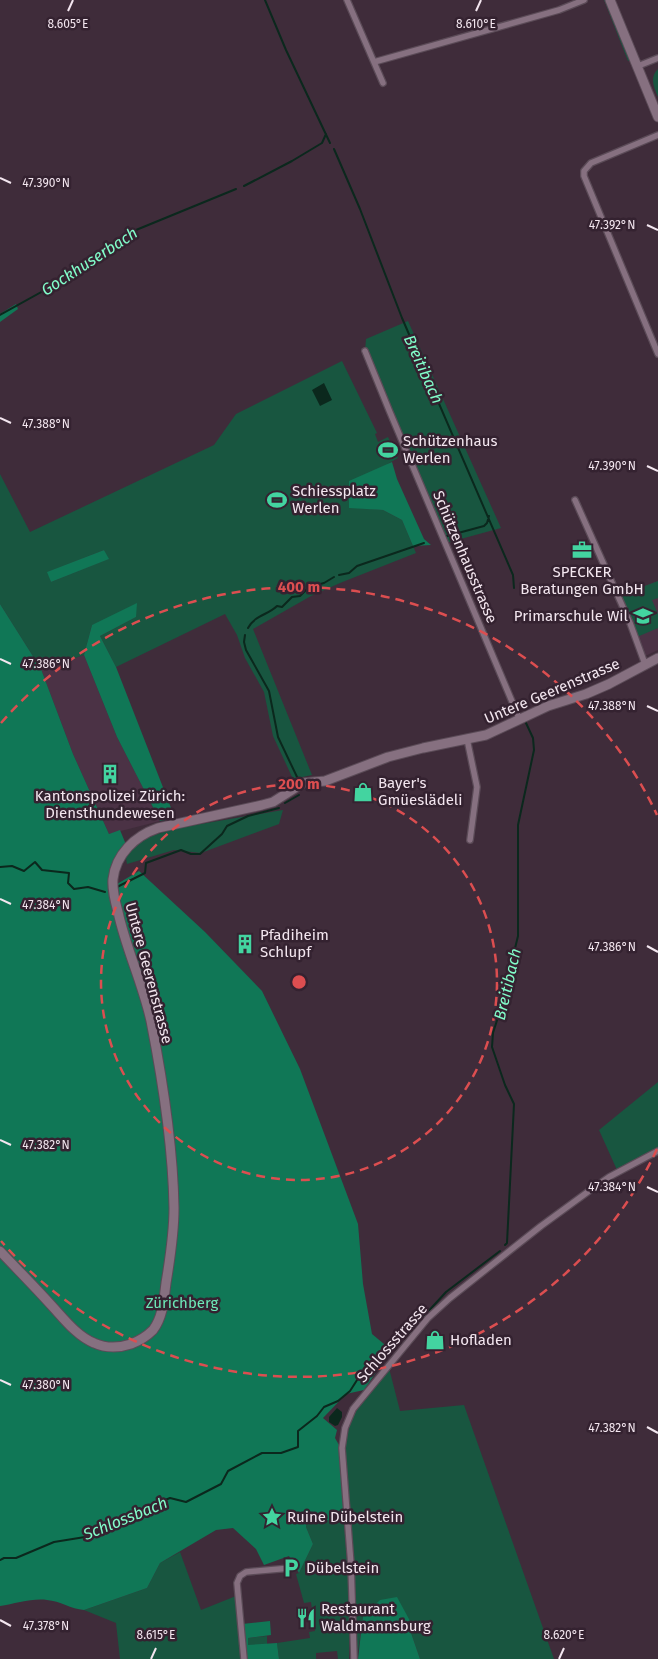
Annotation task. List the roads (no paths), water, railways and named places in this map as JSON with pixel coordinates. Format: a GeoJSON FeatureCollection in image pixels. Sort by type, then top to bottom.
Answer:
{"type":"FeatureCollection","features":[{"type":"Feature","properties":{"kind":"street"},"geometry":{"type":"LineString","coordinates":[[347,0],[383,83]]}},
{"type":"Feature","properties":{"kind":"street"},"geometry":{"type":"LineString","coordinates":[[374,62],[560,10],[584,0]]}},
{"type":"Feature","properties":{"kind":"street"},"geometry":{"type":"LineString","coordinates":[[610,0],[658,116]]}},
{"type":"Feature","properties":{"kind":"street"},"geometry":{"type":"LineString","coordinates":[[638,66],[658,58]]}},
{"type":"Feature","properties":{"kind":"street"},"geometry":{"type":"LineString","coordinates":[[658,135],[591,164],[584,171],[584,176],[658,354]]}},
{"type":"Feature","properties":{"kind":"street","name":"Schützenhausstrasse"},"geometry":{"type":"LineString","coordinates":[[366,351],[388,410],[519,718]]}},
{"type":"Feature","properties":{"kind":"street","name":"Untere Geerenstrasse"},"geometry":{"type":"LineString","coordinates":[[575,500],[630,623],[645,664]]}},
{"type":"Feature","properties":{"kind":"street","name":"Untere Geerenstrasse"},"geometry":{"type":"LineString","coordinates":[[0,1251],[72,1327],[93,1343],[115,1347],[133,1343],[149,1334],[159,1319],[168,1271],[174,1208],[166,1113],[151,1022],[120,924],[114,895],[113,878],[115,870],[119,859],[127,847],[141,836],[158,828],[272,802],[303,782],[325,780],[388,757],[467,739],[497,730],[548,706],[596,690],[658,658]]}},
{"type":"Feature","properties":{"kind":"street"},"geometry":{"type":"LineString","coordinates":[[467,739],[477,787],[470,840]]}},
{"type":"Feature","properties":{"kind":"street","name":"Schlossstrasse"},"geometry":{"type":"LineString","coordinates":[[354,1659],[351,1565],[342,1448],[345,1428],[354,1409],[428,1318],[450,1298],[541,1226],[608,1177],[658,1151]]}},
{"type":"Feature","properties":{"kind":"street"},"geometry":{"type":"LineString","coordinates":[[244,1659],[242,1624],[237,1593],[237,1583],[240,1576],[246,1572],[291,1568]]}},
{"type":"Feature","properties":{"kind":"waterway","name":"Breitibach"},"geometry":{"type":"LineString","coordinates":[[265,0],[286,50],[330,143]]}},
{"type":"Feature","properties":{"kind":"waterway","name":"Gockhuserbach"},"geometry":{"type":"LineString","coordinates":[[244,186],[322,143],[326,134]]}},
{"type":"Feature","properties":{"kind":"waterway","name":"Breitibach"},"geometry":{"type":"LineString","coordinates":[[334,149],[360,209],[402,318],[513,575],[514,588]]}},
{"type":"Feature","properties":{"kind":"waterway","name":"Gockhuserbach"},"geometry":{"type":"LineString","coordinates":[[80,269],[136,230],[236,189]]}},
{"type":"Feature","properties":{"kind":"waterway","name":"Gockhuserbach"},"geometry":{"type":"LineString","coordinates":[[0,315],[72,275]]}},
{"type":"Feature","properties":{"kind":"waterway"},"geometry":{"type":"LineString","coordinates":[[447,536],[484,526],[489,516]]}},
{"type":"Feature","properties":{"kind":"waterway"},"geometry":{"type":"LineString","coordinates":[[339,575],[349,573],[357,566],[424,543]]}},
{"type":"Feature","properties":{"kind":"waterway"},"geometry":{"type":"LineString","coordinates":[[248,628],[258,618],[277,606],[282,607],[292,597],[300,596],[309,587],[324,583],[334,577]]}},
{"type":"Feature","properties":{"kind":"waterway"},"geometry":{"type":"LineString","coordinates":[[245,635],[246,650],[269,691],[278,737],[298,779]]}},
{"type":"Feature","properties":{"kind":"waterway","name":"Breitibach"},"geometry":{"type":"LineString","coordinates":[[505,1245],[507,1243],[514,1104],[505,1085],[492,1047],[493,1033],[518,936],[518,825],[534,750],[533,738],[526,723]]}},
{"type":"Feature","properties":{"kind":"waterway"},"geometry":{"type":"LineString","coordinates":[[285,803],[299,795]]}},
{"type":"Feature","properties":{"kind":"waterway"},"geometry":{"type":"LineString","coordinates":[[115,888],[145,873],[146,863],[181,850],[191,854],[200,854],[222,834],[227,826],[248,816],[279,808]]}},
{"type":"Feature","properties":{"kind":"waterway"},"geometry":{"type":"LineString","coordinates":[[0,867],[12,866],[24,871],[35,862],[42,870],[69,873],[68,883],[74,889],[88,887],[105,892]]}},
{"type":"Feature","properties":{"kind":"waterway","name":"Breitibach"},"geometry":{"type":"LineString","coordinates":[[403,1339],[446,1292],[500,1251]]}},
{"type":"Feature","properties":{"kind":"waterway","name":"Schlossbach"},"geometry":{"type":"LineString","coordinates":[[0,1560],[16,1558],[54,1542],[85,1537],[126,1516],[170,1498],[186,1502],[221,1484],[228,1471],[262,1453],[281,1453],[298,1447],[298,1431],[317,1416],[324,1407],[338,1401],[350,1391],[359,1377],[374,1369],[396,1346]]}},
{"type":"Feature","properties":{"kind":"place","name":"Schützenhaus Werlen"},"geometry":{"type":"Point","coordinates":[388,450]}},
{"type":"Feature","properties":{"kind":"place","name":"Schiessplatz Werlen"},"geometry":{"type":"Point","coordinates":[277,500]}},
{"type":"Feature","properties":{"kind":"place","name":"SPECKER Beratungen GmbH"},"geometry":{"type":"Point","coordinates":[582,550]}},
{"type":"Feature","properties":{"kind":"place","name":"Primarschule Wil"},"geometry":{"type":"Point","coordinates":[643,616]}},
{"type":"Feature","properties":{"kind":"place","name":"Kantonspolizei Zürich: Diensthundewesen"},"geometry":{"type":"Point","coordinates":[110,774]}},
{"type":"Feature","properties":{"kind":"place","name":"Bayer's Gmüeslädeli"},"geometry":{"type":"Point","coordinates":[363,792]}},
{"type":"Feature","properties":{"kind":"place","name":"Pfadiheim Schlupf"},"geometry":{"type":"Point","coordinates":[245,944]}},
{"type":"Feature","properties":{"kind":"place","name":"Hofladen"},"geometry":{"type":"Point","coordinates":[435,1340]}},
{"type":"Feature","properties":{"kind":"place","name":"Ruine Dübelstein"},"geometry":{"type":"Point","coordinates":[272,1517]}},
{"type":"Feature","properties":{"kind":"place","name":"Dübelstein"},"geometry":{"type":"Point","coordinates":[291,1568]}},
{"type":"Feature","properties":{"kind":"place","name":"Restaurant Waldmannsburg"},"geometry":{"type":"Point","coordinates":[306,1618]}},
{"type":"Feature","properties":{"kind":"park label","name":"Zürichberg"},"geometry":{"type":"Point","coordinates":[182,1303]}}]}
